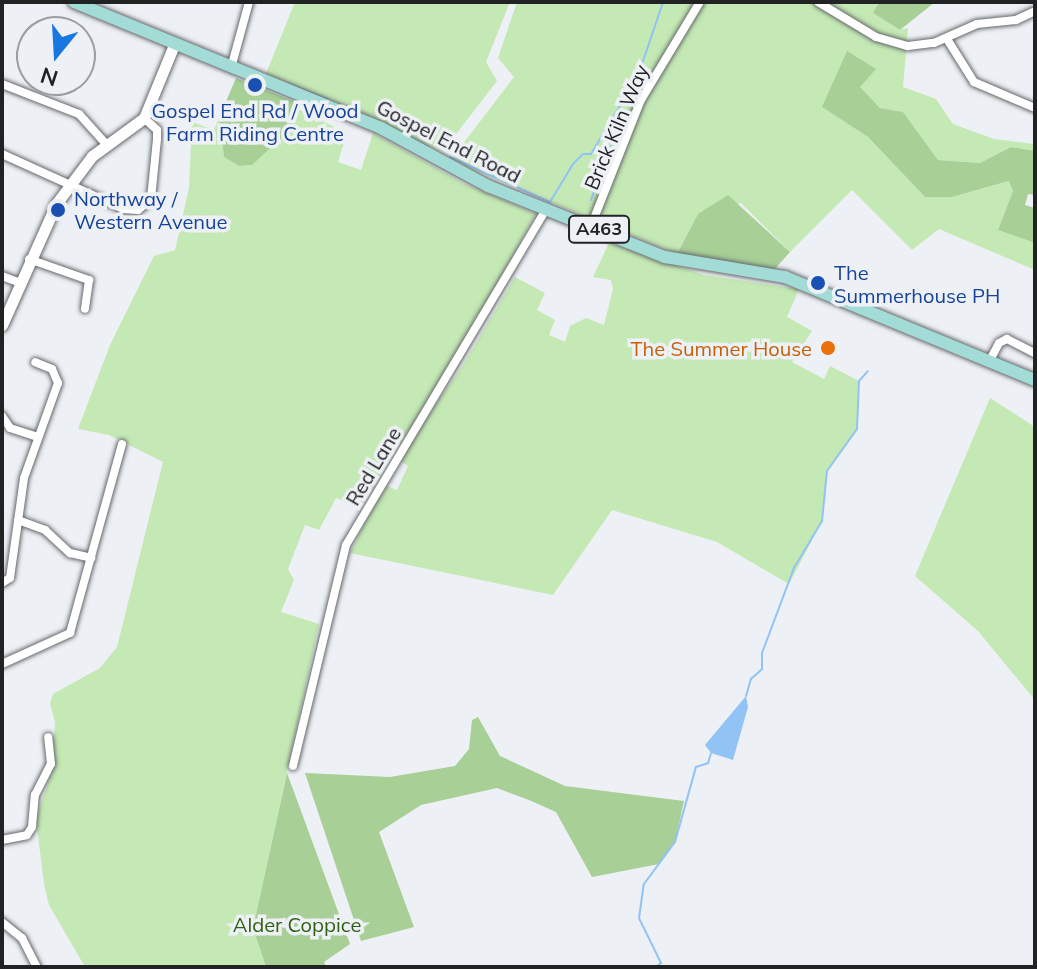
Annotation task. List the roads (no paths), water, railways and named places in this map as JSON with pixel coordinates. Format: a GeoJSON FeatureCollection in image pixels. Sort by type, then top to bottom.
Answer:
{"type":"FeatureCollection","features":[{"type":"Feature","properties":{"kind":"main road","name":"Gospel End Road"},"geometry":{"type":"LineString","coordinates":[[74,2],[381,128],[488,186],[546,210],[689,264],[785,277],[1035,380]]}},
{"type":"Feature","properties":{"kind":"street"},"geometry":{"type":"LineString","coordinates":[[231,69],[249,2]]}},
{"type":"Feature","properties":{"kind":"street","name":"Brick Kiln Way"},"geometry":{"type":"LineString","coordinates":[[591,226],[641,100],[700,2]]}},
{"type":"Feature","properties":{"kind":"street"},"geometry":{"type":"LineString","coordinates":[[818,2],[892,43],[920,46],[947,39],[977,24],[1032,13],[1035,24]]}},
{"type":"Feature","properties":{"kind":"street"},"geometry":{"type":"LineString","coordinates":[[947,39],[974,82],[1035,108]]}},
{"type":"Feature","properties":{"kind":"street"},"geometry":{"type":"LineString","coordinates":[[2,325],[29,259],[69,185],[106,144],[144,118],[174,45]]}},
{"type":"Feature","properties":{"kind":"street"},"geometry":{"type":"LineString","coordinates":[[2,84],[79,114],[106,144]]}},
{"type":"Feature","properties":{"kind":"street"},"geometry":{"type":"LineString","coordinates":[[2,154],[123,209],[143,207],[151,199],[157,139],[157,130],[144,118]]}},
{"type":"Feature","properties":{"kind":"street","name":"Red Lane"},"geometry":{"type":"LineString","coordinates":[[293,766],[346,545],[546,210]]}},
{"type":"Feature","properties":{"kind":"street"},"geometry":{"type":"LineString","coordinates":[[29,259],[89,280],[85,309]]}},
{"type":"Feature","properties":{"kind":"street"},"geometry":{"type":"LineString","coordinates":[[2,276],[18,282]]}},
{"type":"Feature","properties":{"kind":"street"},"geometry":{"type":"LineString","coordinates":[[989,362],[999,343],[1007,339],[1035,353]]}},
{"type":"Feature","properties":{"kind":"street"},"geometry":{"type":"LineString","coordinates":[[2,583],[10,578],[18,520],[37,437],[59,377],[35,362]]}},
{"type":"Feature","properties":{"kind":"street"},"geometry":{"type":"LineString","coordinates":[[2,416],[10,428],[37,437]]}},
{"type":"Feature","properties":{"kind":"street"},"geometry":{"type":"LineString","coordinates":[[2,664],[70,633],[122,444]]}},
{"type":"Feature","properties":{"kind":"street"},"geometry":{"type":"LineString","coordinates":[[18,520],[36,524],[70,553],[91,558]]}},
{"type":"Feature","properties":{"kind":"street"},"geometry":{"type":"LineString","coordinates":[[2,840],[27,835],[32,827],[35,795],[51,764],[48,737]]}},
{"type":"Feature","properties":{"kind":"street"},"geometry":{"type":"LineString","coordinates":[[2,922],[22,938],[37,967]]}},
{"type":"Feature","properties":{"kind":"water"},"geometry":{"type":"Polygon","coordinates":[[[746,696],[748,707],[733,760],[711,753],[705,745],[746,696]]]}},
{"type":"Feature","properties":{"kind":"waterway"},"geometry":{"type":"LineString","coordinates":[[450,157],[550,202],[573,164],[583,154],[591,154],[638,76],[663,2]]}},
{"type":"Feature","properties":{"kind":"waterway"},"geometry":{"type":"LineString","coordinates":[[288,84],[327,99]]}},
{"type":"Feature","properties":{"kind":"waterway"},"geometry":{"type":"LineString","coordinates":[[398,131],[428,147]]}},
{"type":"Feature","properties":{"kind":"waterway"},"geometry":{"type":"LineString","coordinates":[[591,200],[610,146]]}},
{"type":"Feature","properties":{"kind":"waterway"},"geometry":{"type":"LineString","coordinates":[[746,696],[751,679],[762,669],[762,653],[794,568],[822,521],[827,471],[857,429],[859,381],[868,371]]}},
{"type":"Feature","properties":{"kind":"waterway"},"geometry":{"type":"LineString","coordinates":[[656,967],[661,963],[639,918],[644,884],[675,842],[696,767],[708,763],[711,753]]}},
{"type":"Feature","properties":{"kind":"place","name":"Gospel End Rd / Wood Farm Riding Centre"},"geometry":{"type":"Point","coordinates":[255,85]}},
{"type":"Feature","properties":{"kind":"place","name":"Northway / Western Avenue"},"geometry":{"type":"Point","coordinates":[58,210]}},
{"type":"Feature","properties":{"kind":"place","name":"The Summerhouse PH"},"geometry":{"type":"Point","coordinates":[818,283]}},
{"type":"Feature","properties":{"kind":"place","name":"The Summer House"},"geometry":{"type":"Point","coordinates":[828,348]}},
{"type":"Feature","properties":{"kind":"park label","name":"Alder Coppice"},"geometry":{"type":"Point","coordinates":[297,924]}}]}
